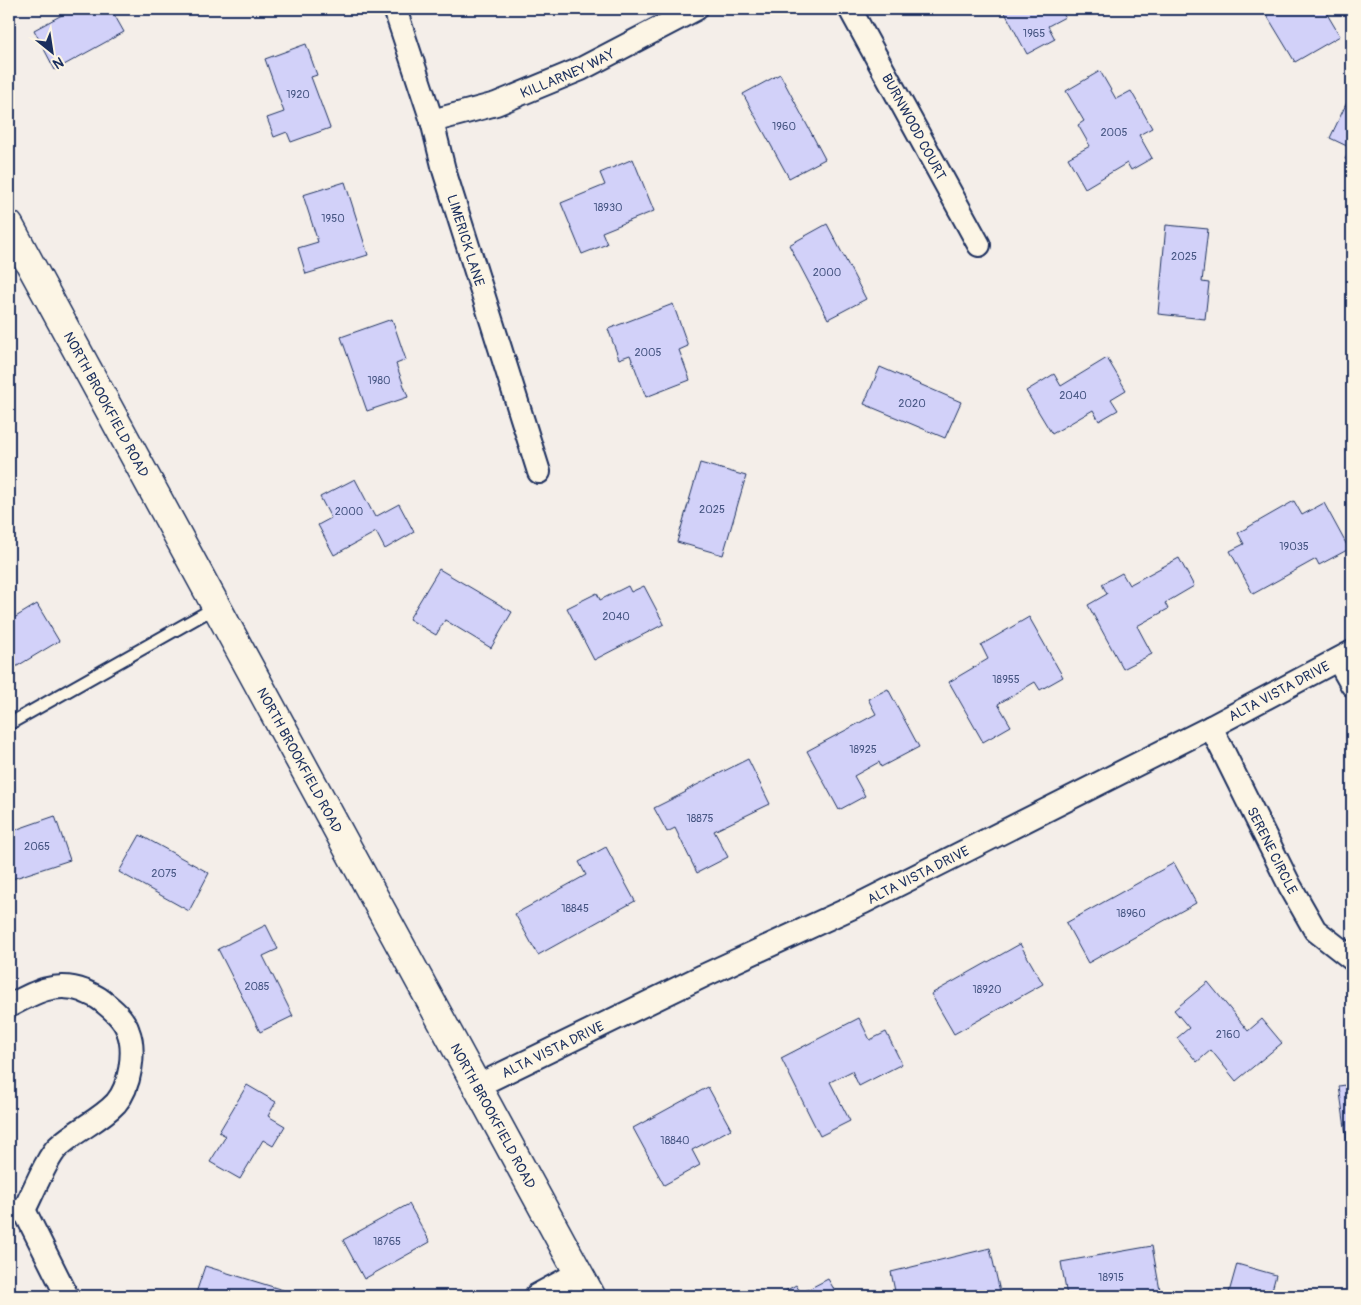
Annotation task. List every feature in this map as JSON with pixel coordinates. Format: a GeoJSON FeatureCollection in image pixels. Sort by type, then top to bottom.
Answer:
{"type":"FeatureCollection","features":[{"type":"Feature","properties":{"kind":"street","name":"LIMERICK LANE"},"geometry":{"type":"LineString","coordinates":[[395,9],[432,121],[444,170],[540,472]]}},
{"type":"Feature","properties":{"kind":"street","name":"KILLARNEY WAY"},"geometry":{"type":"LineString","coordinates":[[432,121],[496,104],[573,73],[696,9]]}},
{"type":"Feature","properties":{"kind":"street","name":"BURNWOOD COURT"},"geometry":{"type":"LineString","coordinates":[[850,9],[979,245]]}},
{"type":"Feature","properties":{"kind":"street","name":"NORTH BROOKFIELD ROAD"},"geometry":{"type":"LineString","coordinates":[[9,225],[585,1285]]}},
{"type":"Feature","properties":{"kind":"street","name":"ALTA VISTA DRIVE"},"geometry":{"type":"LineString","coordinates":[[477,1086],[703,976],[864,902],[1345,656]]}},
{"type":"Feature","properties":{"kind":"street"},"geometry":{"type":"LineString","coordinates":[[1345,656],[1352,685]]}},
{"type":"Feature","properties":{"kind":"street","name":"SERENE CIRCLE"},"geometry":{"type":"LineString","coordinates":[[1211,726],[1290,886],[1314,930],[1352,959]]}},
{"type":"Feature","properties":{"kind":"street"},"geometry":{"type":"LineString","coordinates":[[9,1006],[49,988],[72,987],[97,997],[116,1013],[128,1030],[132,1052],[128,1079],[117,1102],[96,1121],[57,1148],[16,1210],[45,1255],[67,1296]]}},
{"type":"Feature","properties":{"kind":"street"},"geometry":{"type":"LineString","coordinates":[[536,1296],[585,1285]]}},
{"type":"Feature","properties":{"kind":"lane"},"geometry":{"type":"LineString","coordinates":[[9,724],[216,607]]}},
{"type":"Feature","properties":{"kind":"building"},"geometry":{"type":"Polygon","coordinates":[[[73,9],[111,9],[124,32],[55,70],[34,30],[73,9]]]}},
{"type":"Feature","properties":{"kind":"building"},"geometry":{"type":"Polygon","coordinates":[[[1003,9],[1060,9],[1065,17],[1048,26],[1055,39],[1027,54],[1003,9]]]}},
{"type":"Feature","properties":{"kind":"building"},"geometry":{"type":"Polygon","coordinates":[[[1263,9],[1324,9],[1340,36],[1295,62],[1263,9]]]}},
{"type":"Feature","properties":{"kind":"building"},"geometry":{"type":"Polygon","coordinates":[[[306,44],[317,75],[311,77],[330,128],[291,142],[287,132],[274,137],[267,118],[284,112],[265,59],[306,44]]]}},
{"type":"Feature","properties":{"kind":"building"},"geometry":{"type":"Polygon","coordinates":[[[1100,71],[1116,99],[1131,91],[1152,128],[1139,135],[1152,158],[1131,170],[1127,163],[1085,188],[1068,158],[1090,146],[1078,125],[1084,121],[1066,91],[1100,71]]]}},
{"type":"Feature","properties":{"kind":"building"},"geometry":{"type":"Polygon","coordinates":[[[780,74],[825,159],[789,178],[743,94],[780,74]]]}},
{"type":"Feature","properties":{"kind":"building"},"geometry":{"type":"Polygon","coordinates":[[[1349,98],[1352,99],[1352,163],[1345,159],[1351,148],[1330,138],[1349,98]]]}},
{"type":"Feature","properties":{"kind":"building"},"geometry":{"type":"Polygon","coordinates":[[[633,159],[654,211],[602,232],[607,244],[582,254],[561,203],[605,185],[600,173],[633,159]]]}},
{"type":"Feature","properties":{"kind":"building"},"geometry":{"type":"Polygon","coordinates":[[[345,182],[368,255],[306,274],[298,248],[318,242],[303,195],[345,182]]]}},
{"type":"Feature","properties":{"kind":"building"},"geometry":{"type":"Polygon","coordinates":[[[827,224],[866,299],[828,319],[789,245],[827,224]]]}},
{"type":"Feature","properties":{"kind":"building"},"geometry":{"type":"Polygon","coordinates":[[[1166,225],[1208,229],[1202,282],[1209,283],[1205,319],[1158,314],[1166,225]]]}},
{"type":"Feature","properties":{"kind":"building"},"geometry":{"type":"Polygon","coordinates":[[[673,304],[688,346],[679,350],[690,380],[646,397],[630,355],[619,359],[608,329],[673,304]]]}},
{"type":"Feature","properties":{"kind":"building"},"geometry":{"type":"Polygon","coordinates":[[[392,319],[406,360],[396,364],[408,397],[367,411],[341,337],[392,319]]]}},
{"type":"Feature","properties":{"kind":"building"},"geometry":{"type":"Polygon","coordinates":[[[1107,358],[1126,390],[1111,399],[1118,410],[1099,421],[1093,410],[1052,434],[1026,391],[1054,374],[1061,386],[1107,358]]]}},
{"type":"Feature","properties":{"kind":"building"},"geometry":{"type":"Polygon","coordinates":[[[880,367],[961,402],[945,438],[864,404],[880,367]]]}},
{"type":"Feature","properties":{"kind":"building"},"geometry":{"type":"Polygon","coordinates":[[[700,463],[746,476],[723,555],[677,542],[700,463]]]}},
{"type":"Feature","properties":{"kind":"building"},"geometry":{"type":"Polygon","coordinates":[[[355,479],[375,517],[399,504],[414,532],[385,549],[376,532],[334,555],[318,525],[331,518],[320,497],[355,479]]]}},
{"type":"Feature","properties":{"kind":"building"},"geometry":{"type":"Polygon","coordinates":[[[1294,501],[1302,515],[1324,503],[1349,549],[1319,565],[1316,559],[1253,594],[1230,551],[1244,544],[1238,533],[1294,501]]]}},
{"type":"Feature","properties":{"kind":"building"},"geometry":{"type":"Polygon","coordinates":[[[1179,558],[1194,586],[1165,603],[1168,609],[1137,626],[1152,654],[1123,669],[1088,605],[1107,594],[1102,584],[1122,573],[1129,585],[1179,558]]]}},
{"type":"Feature","properties":{"kind":"building"},"geometry":{"type":"Polygon","coordinates":[[[439,569],[512,612],[491,648],[445,620],[436,635],[409,619],[439,569]]]}},
{"type":"Feature","properties":{"kind":"building"},"geometry":{"type":"Polygon","coordinates":[[[628,586],[631,592],[644,586],[664,624],[594,660],[567,608],[597,593],[600,600],[628,586]]]}},
{"type":"Feature","properties":{"kind":"building"},"geometry":{"type":"Polygon","coordinates":[[[37,604],[59,641],[9,671],[9,621],[37,604]]]}},
{"type":"Feature","properties":{"kind":"building"},"geometry":{"type":"Polygon","coordinates":[[[1029,617],[1063,677],[1040,690],[1035,682],[998,704],[1011,726],[983,742],[949,682],[988,659],[981,645],[1029,617]]]}},
{"type":"Feature","properties":{"kind":"building"},"geometry":{"type":"Polygon","coordinates":[[[888,689],[919,747],[881,767],[879,762],[854,776],[865,796],[839,810],[807,751],[876,714],[868,699],[888,689]]]}},
{"type":"Feature","properties":{"kind":"building"},"geometry":{"type":"Polygon","coordinates":[[[748,759],[770,804],[714,831],[728,857],[697,873],[675,828],[667,832],[654,808],[748,759]]]}},
{"type":"Feature","properties":{"kind":"building"},"geometry":{"type":"Polygon","coordinates":[[[55,816],[70,860],[9,880],[9,832],[55,816]]]}},
{"type":"Feature","properties":{"kind":"building"},"geometry":{"type":"Polygon","coordinates":[[[140,835],[209,873],[189,911],[119,872],[140,835]]]}},
{"type":"Feature","properties":{"kind":"building"},"geometry":{"type":"Polygon","coordinates":[[[606,847],[635,901],[538,955],[515,914],[586,875],[579,862],[606,847]]]}},
{"type":"Feature","properties":{"kind":"building"},"geometry":{"type":"Polygon","coordinates":[[[1174,863],[1196,903],[1088,963],[1066,923],[1174,863]]]}},
{"type":"Feature","properties":{"kind":"building"},"geometry":{"type":"Polygon","coordinates":[[[266,925],[278,949],[263,956],[293,1016],[260,1032],[218,949],[266,925]]]}},
{"type":"Feature","properties":{"kind":"building"},"geometry":{"type":"Polygon","coordinates":[[[1020,944],[1043,984],[954,1034],[931,994],[1020,944]]]}},
{"type":"Feature","properties":{"kind":"building"},"geometry":{"type":"Polygon","coordinates":[[[1208,982],[1248,1031],[1262,1019],[1282,1043],[1236,1081],[1211,1050],[1197,1062],[1177,1038],[1189,1028],[1174,1010],[1208,982]]]}},
{"type":"Feature","properties":{"kind":"building"},"geometry":{"type":"Polygon","coordinates":[[[859,1018],[870,1040],[886,1032],[902,1064],[859,1086],[852,1071],[830,1082],[850,1121],[820,1136],[781,1058],[859,1018]]]}},
{"type":"Feature","properties":{"kind":"building"},"geometry":{"type":"Polygon","coordinates":[[[1352,1084],[1352,1154],[1349,1155],[1339,1086],[1352,1084]]]}},
{"type":"Feature","properties":{"kind":"building"},"geometry":{"type":"Polygon","coordinates":[[[247,1085],[276,1102],[268,1116],[285,1126],[273,1146],[263,1140],[240,1179],[210,1162],[226,1136],[219,1132],[247,1085]]]}},
{"type":"Feature","properties":{"kind":"building"},"geometry":{"type":"Polygon","coordinates":[[[708,1087],[731,1129],[692,1150],[700,1165],[664,1185],[633,1128],[708,1087]]]}},
{"type":"Feature","properties":{"kind":"building"},"geometry":{"type":"Polygon","coordinates":[[[409,1204],[430,1242],[364,1279],[343,1240],[409,1204]]]}},
{"type":"Feature","properties":{"kind":"building"},"geometry":{"type":"Polygon","coordinates":[[[1152,1246],[1161,1296],[1127,1296],[1127,1293],[1107,1296],[1067,1296],[1061,1262],[1152,1246]]]}},
{"type":"Feature","properties":{"kind":"building"},"geometry":{"type":"Polygon","coordinates":[[[990,1248],[1001,1296],[896,1296],[891,1272],[990,1248]]]}},
{"type":"Feature","properties":{"kind":"building"},"geometry":{"type":"Polygon","coordinates":[[[1237,1264],[1276,1275],[1272,1290],[1293,1296],[1228,1296],[1237,1264]]]}},
{"type":"Feature","properties":{"kind":"building"},"geometry":{"type":"Polygon","coordinates":[[[205,1266],[283,1290],[281,1296],[195,1296],[205,1266]]]}},
{"type":"Feature","properties":{"kind":"building"},"geometry":{"type":"Polygon","coordinates":[[[828,1279],[838,1296],[776,1296],[796,1285],[801,1293],[828,1279]]]}}]}
